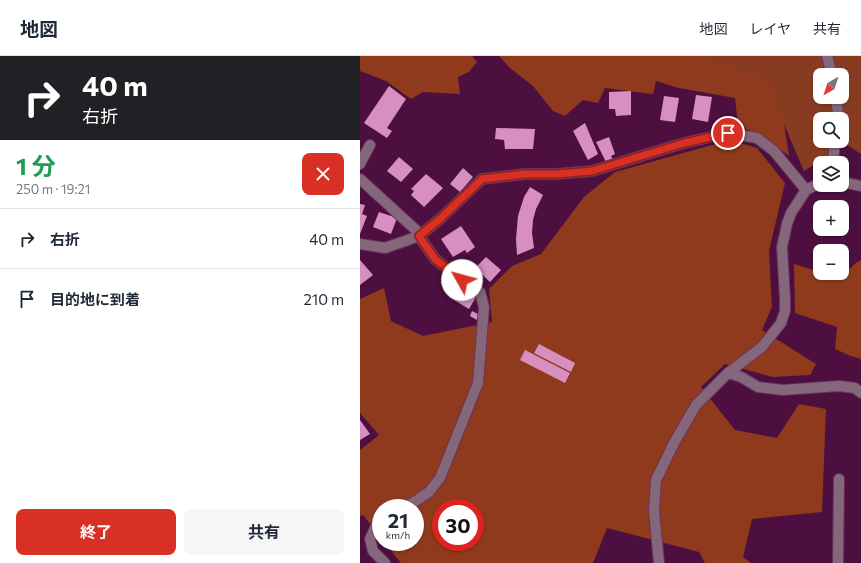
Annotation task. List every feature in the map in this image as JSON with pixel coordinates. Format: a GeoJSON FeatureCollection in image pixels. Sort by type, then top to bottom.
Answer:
{"type":"FeatureCollection","features":[{"type":"Feature","properties":{"kind":"street"},"geometry":{"type":"LineString","coordinates":[[827,56],[830,68]]}},
{"type":"Feature","properties":{"kind":"street"},"geometry":{"type":"LineString","coordinates":[[360,244],[385,248],[419,236],[440,219],[482,179],[525,174],[557,174],[592,171],[684,143],[728,133],[757,138],[774,152],[806,190]]}},
{"type":"Feature","properties":{"kind":"street"},"geometry":{"type":"LineString","coordinates":[[360,164],[370,145]]}},
{"type":"Feature","properties":{"kind":"street"},"geometry":{"type":"LineString","coordinates":[[360,179],[416,230],[435,259],[480,292],[484,307],[478,383],[440,478],[429,492],[418,499]]}},
{"type":"Feature","properties":{"kind":"street"},"geometry":{"type":"LineString","coordinates":[[849,183],[861,186]]}},
{"type":"Feature","properties":{"kind":"street"},"geometry":{"type":"LineString","coordinates":[[659,563],[654,510],[656,480],[674,443],[696,405],[728,373],[762,346],[781,323],[785,299],[782,247],[787,224],[791,213],[806,190],[813,186]]}},
{"type":"Feature","properties":{"kind":"street"},"geometry":{"type":"LineString","coordinates":[[728,373],[741,377],[758,387],[783,390],[839,386],[855,388],[861,393]]}},
{"type":"Feature","properties":{"kind":"street"},"geometry":{"type":"LineString","coordinates":[[838,563],[839,479]]}},
{"type":"Feature","properties":{"kind":"street"},"geometry":{"type":"LineString","coordinates":[[372,535],[370,539],[372,547]]}},
{"type":"Feature","properties":{"kind":"street"},"geometry":{"type":"LineString","coordinates":[[373,551],[385,563]]}},
{"type":"Feature","properties":{"kind":"shaded area"},"geometry":{"type":"Polygon","coordinates":[[[360,56],[472,56],[477,62],[469,72],[458,77],[460,94],[423,92],[411,99],[386,81],[360,71],[360,56]]]}},
{"type":"Feature","properties":{"kind":"shaded area"},"geometry":{"type":"Polygon","coordinates":[[[499,56],[698,56],[760,77],[775,86],[774,100],[782,111],[789,156],[759,134],[738,126],[735,98],[679,88],[656,81],[653,94],[605,88],[598,103],[583,100],[565,116],[553,111],[533,86],[510,68],[499,56]]]}},
{"type":"Feature","properties":{"kind":"shaded area"},"geometry":{"type":"Polygon","coordinates":[[[657,56],[861,56],[861,154],[849,146],[849,112],[813,112],[813,148],[842,148],[829,156],[813,156],[813,166],[804,171],[768,87],[657,56]]]}},
{"type":"Feature","properties":{"kind":"shaded area"},"geometry":{"type":"Polygon","coordinates":[[[730,140],[757,148],[785,183],[769,251],[772,307],[762,330],[816,364],[810,375],[773,377],[725,364],[701,387],[735,430],[777,438],[799,404],[826,409],[822,512],[752,519],[743,557],[751,563],[705,563],[699,552],[607,528],[593,563],[401,563],[391,551],[424,551],[424,499],[372,499],[372,526],[363,515],[360,516],[360,450],[379,435],[360,413],[360,299],[384,288],[391,321],[423,336],[492,322],[489,289],[512,266],[541,254],[584,197],[615,172],[730,140]]]}},
{"type":"Feature","properties":{"kind":"shaded area"},"geometry":{"type":"Polygon","coordinates":[[[861,260],[861,359],[835,349],[837,327],[795,313],[794,264],[813,270],[813,280],[849,280],[849,269],[861,260]]]}},
{"type":"Feature","properties":{"kind":"building"},"geometry":{"type":"Polygon","coordinates":[[[389,86],[406,99],[387,128],[392,131],[387,138],[364,123],[389,86]]]}},
{"type":"Feature","properties":{"kind":"building"},"geometry":{"type":"Polygon","coordinates":[[[631,91],[631,115],[616,116],[615,109],[609,109],[609,92],[631,91]]]}},
{"type":"Feature","properties":{"kind":"building"},"geometry":{"type":"Polygon","coordinates":[[[696,95],[712,97],[708,122],[692,119],[696,95]]]}},
{"type":"Feature","properties":{"kind":"building"},"geometry":{"type":"Polygon","coordinates":[[[664,96],[679,98],[675,122],[660,120],[664,96]]]}},
{"type":"Feature","properties":{"kind":"building"},"geometry":{"type":"Polygon","coordinates":[[[585,123],[598,154],[588,160],[573,131],[585,123]]]}},
{"type":"Feature","properties":{"kind":"building"},"geometry":{"type":"Polygon","coordinates":[[[496,128],[535,129],[533,149],[505,149],[504,140],[495,139],[496,128]]]}},
{"type":"Feature","properties":{"kind":"building"},"geometry":{"type":"Polygon","coordinates":[[[609,137],[615,154],[611,156],[613,160],[606,162],[596,142],[609,137]]]}},
{"type":"Feature","properties":{"kind":"building"},"geometry":{"type":"Polygon","coordinates":[[[399,157],[413,169],[401,182],[387,171],[399,157]]]}},
{"type":"Feature","properties":{"kind":"building"},"geometry":{"type":"Polygon","coordinates":[[[463,168],[473,177],[460,192],[450,184],[463,168]]]}},
{"type":"Feature","properties":{"kind":"building"},"geometry":{"type":"Polygon","coordinates":[[[426,174],[443,188],[424,207],[411,195],[414,191],[411,189],[426,174]]]}},
{"type":"Feature","properties":{"kind":"building"},"geometry":{"type":"Polygon","coordinates":[[[530,187],[543,195],[536,209],[533,220],[532,233],[534,248],[517,255],[516,239],[518,216],[524,197],[530,187]]]}},
{"type":"Feature","properties":{"kind":"building"},"geometry":{"type":"Polygon","coordinates":[[[360,204],[365,205],[362,214],[367,216],[360,234],[360,204]]]}},
{"type":"Feature","properties":{"kind":"building"},"geometry":{"type":"Polygon","coordinates":[[[379,212],[397,218],[391,234],[373,227],[379,212]]]}},
{"type":"Feature","properties":{"kind":"building"},"geometry":{"type":"Polygon","coordinates":[[[461,226],[475,247],[467,253],[465,250],[453,257],[441,239],[461,226]]]}},
{"type":"Feature","properties":{"kind":"building"},"geometry":{"type":"Polygon","coordinates":[[[486,257],[501,270],[490,282],[475,268],[486,257]]]}},
{"type":"Feature","properties":{"kind":"building"},"geometry":{"type":"Polygon","coordinates":[[[360,260],[373,275],[360,285],[360,260]]]}},
{"type":"Feature","properties":{"kind":"building"},"geometry":{"type":"Polygon","coordinates":[[[458,283],[465,287],[464,290],[476,297],[469,309],[449,297],[458,283]]]}},
{"type":"Feature","properties":{"kind":"building"},"geometry":{"type":"Polygon","coordinates":[[[472,311],[480,315],[477,320],[470,316],[472,311]]]}},
{"type":"Feature","properties":{"kind":"building"},"geometry":{"type":"Polygon","coordinates":[[[539,344],[575,363],[571,372],[534,353],[539,344]]]}},
{"type":"Feature","properties":{"kind":"building"},"geometry":{"type":"Polygon","coordinates":[[[525,350],[570,373],[565,383],[520,360],[525,350]]]}},
{"type":"Feature","properties":{"kind":"building"},"geometry":{"type":"Polygon","coordinates":[[[360,420],[370,434],[360,440],[360,420]]]}},
{"type":"Feature","properties":{"kind":"route"},"geometry":{"type":"LineString","coordinates":[[462,280],[435,259],[419,236],[440,219],[482,179],[525,174],[557,174],[592,171],[684,143],[728,133]]}}]}
